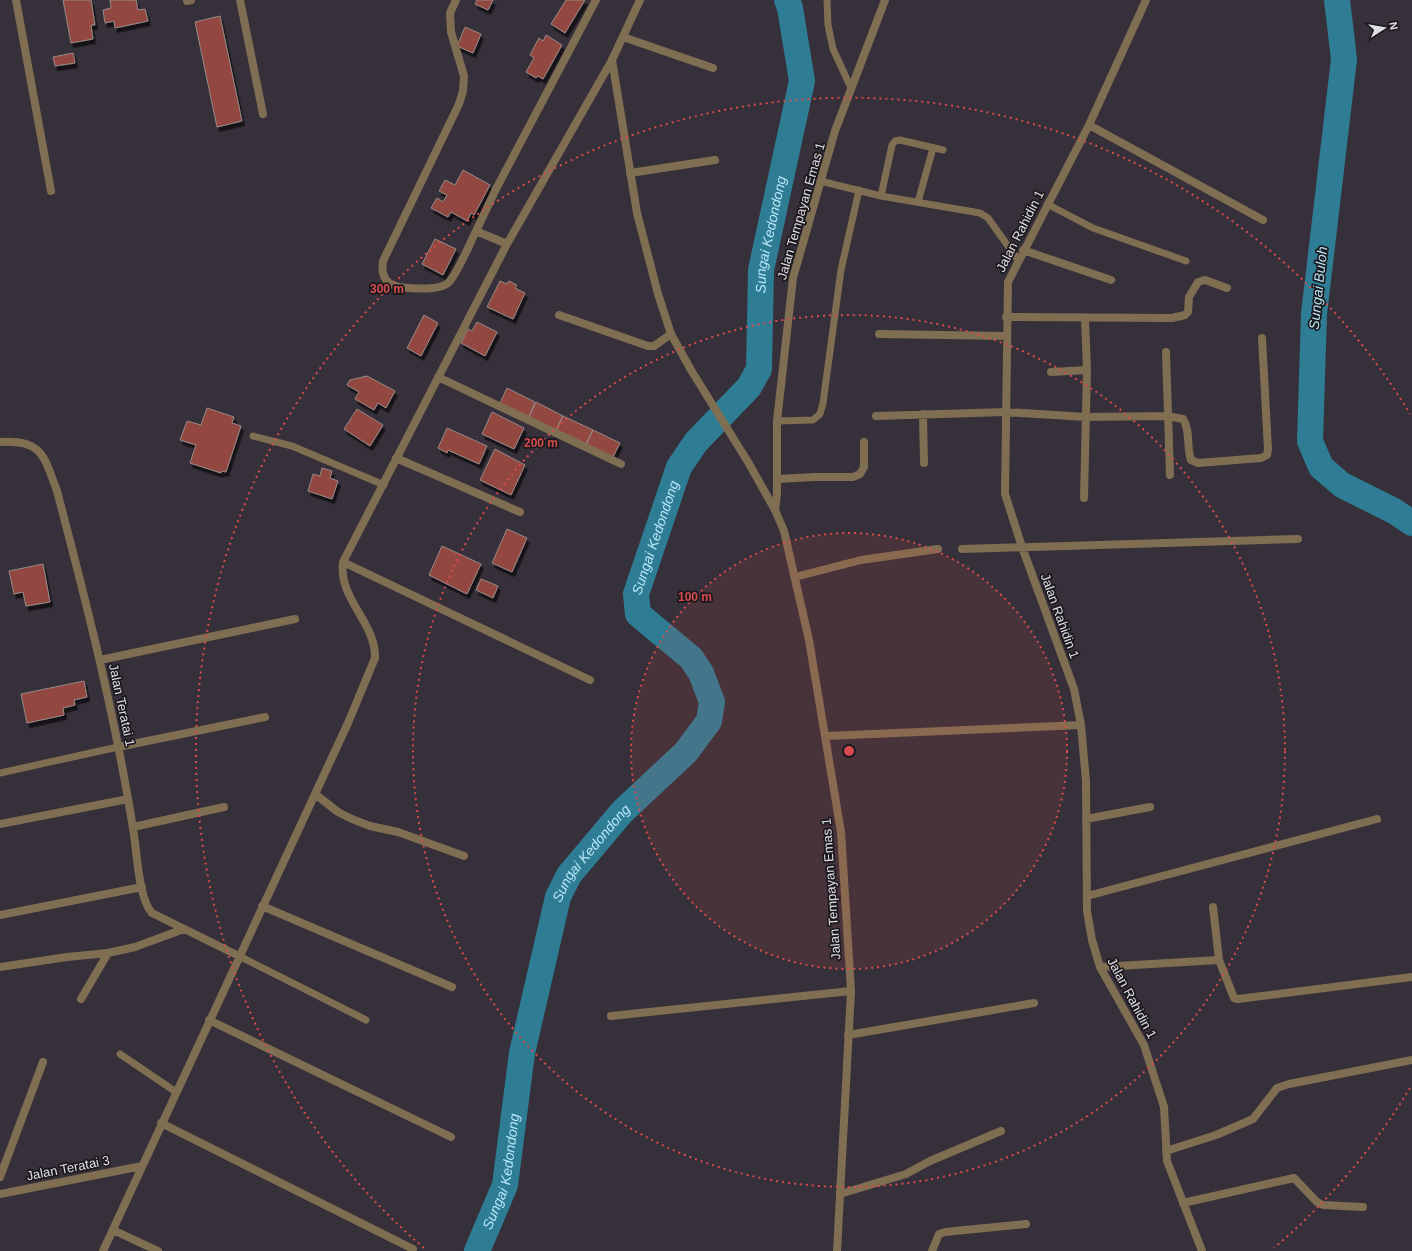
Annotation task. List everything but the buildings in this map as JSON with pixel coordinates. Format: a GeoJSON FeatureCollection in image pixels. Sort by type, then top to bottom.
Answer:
{"type":"FeatureCollection","features":[{"type":"Feature","properties":{"kind":"street"},"geometry":{"type":"LineString","coordinates":[[16,0],[51,191]]}},
{"type":"Feature","properties":{"kind":"street"},"geometry":{"type":"LineString","coordinates":[[240,0],[263,114]]}},
{"type":"Feature","properties":{"kind":"street"},"geometry":{"type":"LineString","coordinates":[[456,0],[450,13],[451,32],[464,76],[463,91],[459,104],[383,261],[384,276],[391,284],[403,287],[435,288],[444,285],[452,279],[496,189],[596,0]]}},
{"type":"Feature","properties":{"kind":"street"},"geometry":{"type":"LineString","coordinates":[[103,1251],[315,794],[375,658],[376,648],[373,638],[345,589],[342,571],[343,562],[384,486],[396,458],[507,244],[612,60],[640,0]]}},
{"type":"Feature","properties":{"kind":"street","name":"Jalan Tempayan Emas 1"},"geometry":{"type":"LineString","coordinates":[[775,510],[777,479],[777,421],[792,278],[835,131],[885,0]]}},
{"type":"Feature","properties":{"kind":"street","name":"Jalan Rahidin 1"},"geometry":{"type":"LineString","coordinates":[[1146,0],[1089,125],[1023,250],[1008,282],[1006,317],[1005,494],[1022,547],[1074,689],[1081,725],[1086,781],[1087,911],[1092,940],[1100,967],[1144,1045],[1164,1107],[1167,1162],[1202,1251]]}},
{"type":"Feature","properties":{"kind":"street"},"geometry":{"type":"LineString","coordinates":[[623,37],[713,68]]}},
{"type":"Feature","properties":{"kind":"street","name":"Jalan Tempayan Emas 1"},"geometry":{"type":"LineString","coordinates":[[612,60],[637,213],[658,294],[671,334],[691,370],[748,462],[775,510],[784,531],[795,576],[826,736],[841,832],[851,990],[837,1251]]}},
{"type":"Feature","properties":{"kind":"street"},"geometry":{"type":"LineString","coordinates":[[1089,125],[1263,220]]}},
{"type":"Feature","properties":{"kind":"street"},"geometry":{"type":"LineString","coordinates":[[630,172],[715,160]]}},
{"type":"Feature","properties":{"kind":"street"},"geometry":{"type":"LineString","coordinates":[[476,231],[507,244]]}},
{"type":"Feature","properties":{"kind":"street"},"geometry":{"type":"LineString","coordinates":[[1023,250],[1111,280]]}},
{"type":"Feature","properties":{"kind":"street"},"geometry":{"type":"LineString","coordinates":[[1006,317],[1085,319],[1172,318],[1185,315],[1188,312],[1189,296],[1198,282],[1205,280],[1227,288]]}},
{"type":"Feature","properties":{"kind":"street"},"geometry":{"type":"LineString","coordinates":[[559,315],[648,346],[654,346],[671,334]]}},
{"type":"Feature","properties":{"kind":"street"},"geometry":{"type":"LineString","coordinates":[[1084,498],[1087,370],[1085,319]]}},
{"type":"Feature","properties":{"kind":"street"},"geometry":{"type":"LineString","coordinates":[[879,334],[1007,336]]}},
{"type":"Feature","properties":{"kind":"street"},"geometry":{"type":"LineString","coordinates":[[876,416],[1006,412],[1086,417],[1167,416],[1183,419],[1187,426],[1188,453],[1191,460],[1198,463],[1261,458],[1267,456],[1268,449],[1262,338]]}},
{"type":"Feature","properties":{"kind":"street"},"geometry":{"type":"LineString","coordinates":[[1166,352],[1170,475]]}},
{"type":"Feature","properties":{"kind":"street"},"geometry":{"type":"LineString","coordinates":[[1051,372],[1087,370]]}},
{"type":"Feature","properties":{"kind":"street"},"geometry":{"type":"LineString","coordinates":[[438,376],[621,464]]}},
{"type":"Feature","properties":{"kind":"street"},"geometry":{"type":"LineString","coordinates":[[923,414],[924,463]]}},
{"type":"Feature","properties":{"kind":"street","name":"Jalan Teratai 1"},"geometry":{"type":"LineString","coordinates":[[0,442],[34,447],[40,452],[48,467],[61,506],[100,660],[128,798],[142,887],[148,909],[152,914],[239,956]]}},
{"type":"Feature","properties":{"kind":"street"},"geometry":{"type":"LineString","coordinates":[[777,479],[853,477],[860,474],[864,467],[864,442]]}},
{"type":"Feature","properties":{"kind":"street"},"geometry":{"type":"LineString","coordinates":[[396,458],[520,512]]}},
{"type":"Feature","properties":{"kind":"street"},"geometry":{"type":"LineString","coordinates":[[962,549],[1298,539]]}},
{"type":"Feature","properties":{"kind":"street"},"geometry":{"type":"LineString","coordinates":[[795,576],[861,560],[938,548]]}},
{"type":"Feature","properties":{"kind":"street"},"geometry":{"type":"LineString","coordinates":[[343,562],[590,680]]}},
{"type":"Feature","properties":{"kind":"street"},"geometry":{"type":"LineString","coordinates":[[100,660],[295,619]]}},
{"type":"Feature","properties":{"kind":"street"},"geometry":{"type":"LineString","coordinates":[[118,747],[265,717]]}},
{"type":"Feature","properties":{"kind":"street"},"geometry":{"type":"LineString","coordinates":[[826,736],[1081,725]]}},
{"type":"Feature","properties":{"kind":"street"},"geometry":{"type":"LineString","coordinates":[[315,794],[338,812],[352,820],[370,826],[398,832],[464,856]]}},
{"type":"Feature","properties":{"kind":"street"},"geometry":{"type":"LineString","coordinates":[[0,824],[128,798]]}},
{"type":"Feature","properties":{"kind":"street"},"geometry":{"type":"LineString","coordinates":[[133,828],[224,806]]}},
{"type":"Feature","properties":{"kind":"street"},"geometry":{"type":"LineString","coordinates":[[1086,819],[1150,807]]}},
{"type":"Feature","properties":{"kind":"street"},"geometry":{"type":"LineString","coordinates":[[1087,896],[1377,819]]}},
{"type":"Feature","properties":{"kind":"street"},"geometry":{"type":"LineString","coordinates":[[0,915],[142,887]]}},
{"type":"Feature","properties":{"kind":"street"},"geometry":{"type":"LineString","coordinates":[[262,906],[452,987]]}},
{"type":"Feature","properties":{"kind":"street"},"geometry":{"type":"LineString","coordinates":[[1213,907],[1219,960],[1234,998],[1238,999],[1412,977]]}},
{"type":"Feature","properties":{"kind":"street"},"geometry":{"type":"LineString","coordinates":[[0,967],[67,957],[108,954],[135,947],[184,929]]}},
{"type":"Feature","properties":{"kind":"street"},"geometry":{"type":"LineString","coordinates":[[81,1000],[108,954]]}},
{"type":"Feature","properties":{"kind":"street"},"geometry":{"type":"LineString","coordinates":[[1100,967],[1219,960]]}},
{"type":"Feature","properties":{"kind":"street"},"geometry":{"type":"LineString","coordinates":[[611,1016],[851,990]]}},
{"type":"Feature","properties":{"kind":"street"},"geometry":{"type":"LineString","coordinates":[[848,1035],[1034,1003]]}},
{"type":"Feature","properties":{"kind":"street"},"geometry":{"type":"LineString","coordinates":[[209,1020],[451,1137]]}},
{"type":"Feature","properties":{"kind":"street"},"geometry":{"type":"LineString","coordinates":[[1166,1151],[1216,1135],[1253,1119],[1277,1088],[1289,1084],[1412,1060]]}},
{"type":"Feature","properties":{"kind":"street"},"geometry":{"type":"LineString","coordinates":[[0,1177],[43,1062]]}},
{"type":"Feature","properties":{"kind":"street"},"geometry":{"type":"LineString","coordinates":[[161,1124],[413,1249]]}},
{"type":"Feature","properties":{"kind":"street"},"geometry":{"type":"LineString","coordinates":[[840,1194],[906,1174],[930,1160],[1001,1131]]}},
{"type":"Feature","properties":{"kind":"street","name":"Jalan Teratai 3"},"geometry":{"type":"LineString","coordinates":[[0,1194],[142,1166]]}},
{"type":"Feature","properties":{"kind":"street"},"geometry":{"type":"LineString","coordinates":[[1183,1203],[1294,1178],[1317,1202],[1323,1205],[1364,1207]]}},
{"type":"Feature","properties":{"kind":"street"},"geometry":{"type":"LineString","coordinates":[[932,1251],[939,1234],[945,1232],[1026,1224]]}},
{"type":"Feature","properties":{"kind":"street"},"geometry":{"type":"LineString","coordinates":[[113,1230],[158,1251]]}},
{"type":"Feature","properties":{"kind":"lane"},"geometry":{"type":"LineString","coordinates":[[827,0],[828,25],[833,49],[851,88]]}},
{"type":"Feature","properties":{"kind":"lane"},"geometry":{"type":"LineString","coordinates":[[881,196],[892,145],[895,141],[900,140],[943,150]]}},
{"type":"Feature","properties":{"kind":"lane"},"geometry":{"type":"LineString","coordinates":[[918,202],[933,148]]}},
{"type":"Feature","properties":{"kind":"lane"},"geometry":{"type":"LineString","coordinates":[[820,181],[881,196],[980,213],[988,218],[1018,260]]}},
{"type":"Feature","properties":{"kind":"lane"},"geometry":{"type":"LineString","coordinates":[[777,421],[813,420],[820,414],[824,403],[841,270],[859,190]]}},
{"type":"Feature","properties":{"kind":"lane"},"geometry":{"type":"LineString","coordinates":[[1047,204],[1093,228],[1186,261]]}},
{"type":"Feature","properties":{"kind":"lane"},"geometry":{"type":"LineString","coordinates":[[253,436],[292,446],[384,486]]}},
{"type":"Feature","properties":{"kind":"lane"},"geometry":{"type":"LineString","coordinates":[[0,773],[118,747]]}},
{"type":"Feature","properties":{"kind":"lane"},"geometry":{"type":"LineString","coordinates":[[239,956],[366,1020]]}},
{"type":"Feature","properties":{"kind":"lane"},"geometry":{"type":"LineString","coordinates":[[120,1054],[176,1092]]}},
{"type":"Feature","properties":{"kind":"waterway","name":"Sungai Kedondong"},"geometry":{"type":"LineString","coordinates":[[477,1251],[505,1185],[522,1053],[558,897],[569,875],[622,812],[686,752],[709,721],[712,702],[701,673],[691,658],[638,614],[636,594],[679,467],[696,442],[749,387],[759,369],[761,270],[802,81],[790,8],[787,0]]}},
{"type":"Feature","properties":{"kind":"waterway","name":"Sungai Buloh"},"geometry":{"type":"LineString","coordinates":[[1337,0],[1344,59],[1314,314],[1310,441],[1321,467],[1342,485],[1394,511],[1412,523]]}}]}
